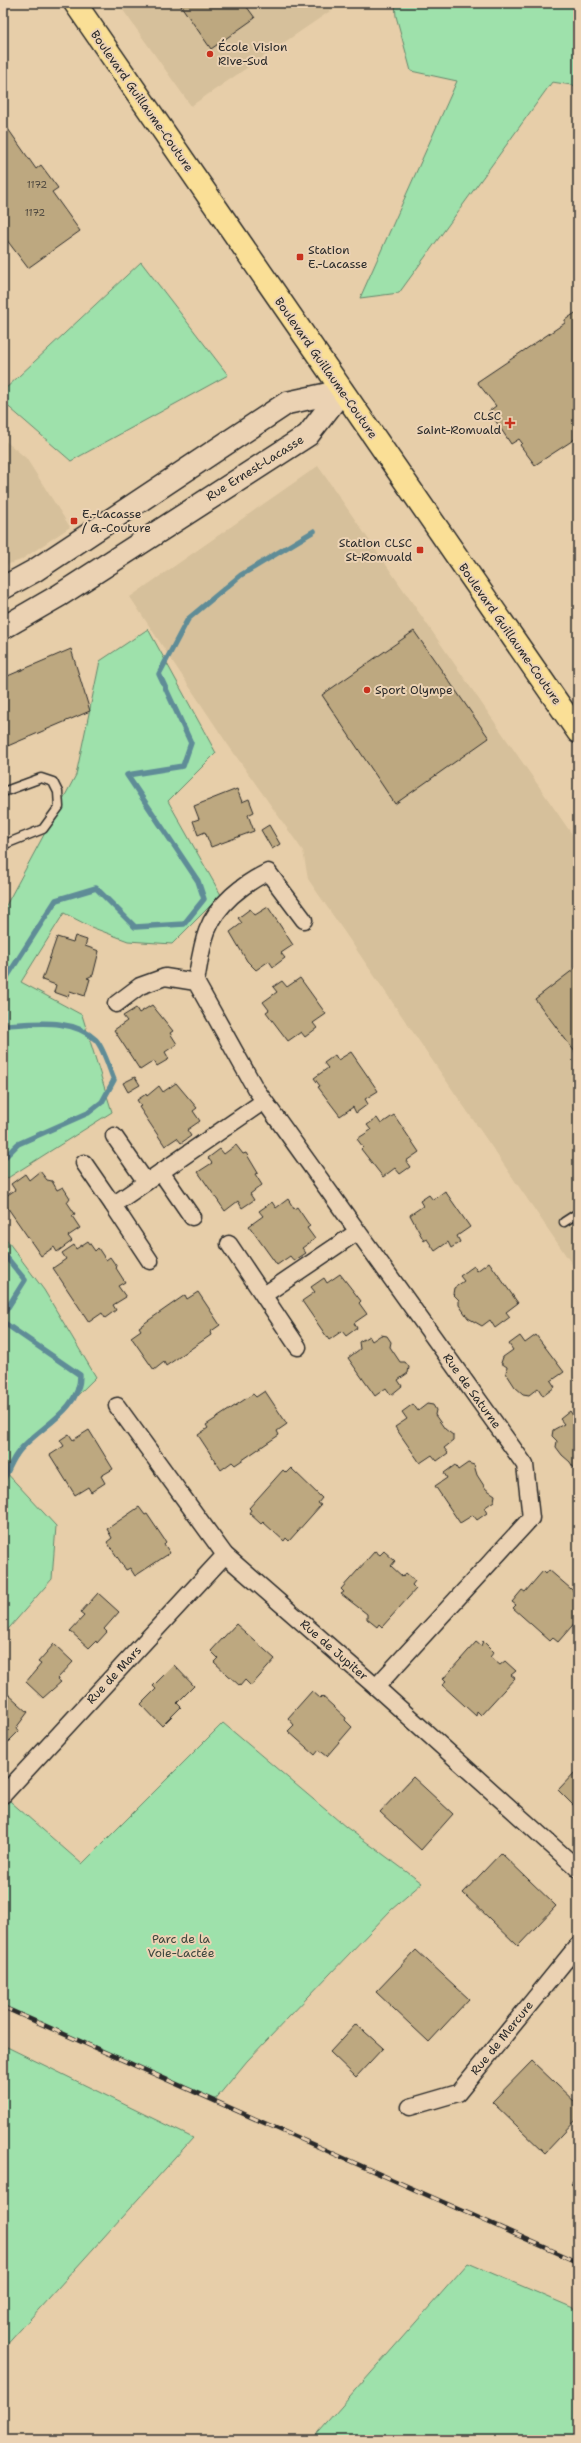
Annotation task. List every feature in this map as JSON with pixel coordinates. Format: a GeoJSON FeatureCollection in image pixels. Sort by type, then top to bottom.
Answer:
{"type":"FeatureCollection","features":[{"type":"Feature","properties":{"kind":"main road","name":"Boulevard Guillaume-Couture"},"geometry":{"type":"LineString","coordinates":[[75,3],[578,732]]}},
{"type":"Feature","properties":{"kind":"street"},"geometry":{"type":"LineString","coordinates":[[3,588],[34,571],[287,403],[342,391]]}},
{"type":"Feature","properties":{"kind":"street","name":"Rue Ernest-Lacasse"},"geometry":{"type":"LineString","coordinates":[[3,628],[60,595],[308,435],[342,391]]}},
{"type":"Feature","properties":{"kind":"street"},"geometry":{"type":"LineString","coordinates":[[116,1004],[140,986],[165,977],[196,982],[207,930],[222,905],[253,879],[268,872],[304,920]]}},
{"type":"Feature","properties":{"kind":"street","name":"Rue de Saturne"},"geometry":{"type":"LineString","coordinates":[[196,982],[259,1095],[525,1465],[531,1518],[376,1687]]}},
{"type":"Feature","properties":{"kind":"street"},"geometry":{"type":"LineString","coordinates":[[113,1205],[161,1172],[259,1095]]}},
{"type":"Feature","properties":{"kind":"street"},"geometry":{"type":"LineString","coordinates":[[114,1136],[146,1182]]}},
{"type":"Feature","properties":{"kind":"street"},"geometry":{"type":"LineString","coordinates":[[84,1163],[150,1261]]}},
{"type":"Feature","properties":{"kind":"street"},"geometry":{"type":"LineString","coordinates":[[161,1172],[192,1217]]}},
{"type":"Feature","properties":{"kind":"street"},"geometry":{"type":"LineString","coordinates":[[264,1295],[357,1232]]}},
{"type":"Feature","properties":{"kind":"street"},"geometry":{"type":"LineString","coordinates":[[229,1244],[298,1347]]}},
{"type":"Feature","properties":{"kind":"street","name":"Rue de Jupiter"},"geometry":{"type":"LineString","coordinates":[[118,1406],[225,1555],[376,1687],[578,1869]]}},
{"type":"Feature","properties":{"kind":"street","name":"Rue de Mars"},"geometry":{"type":"LineString","coordinates":[[3,1794],[225,1555]]}},
{"type":"Feature","properties":{"kind":"street","name":"Rue de Mercure"},"geometry":{"type":"LineString","coordinates":[[410,2107],[458,2093],[578,1945]]}},
{"type":"Feature","properties":{"kind":"lane"},"geometry":{"type":"LineString","coordinates":[[3,792],[41,778],[53,782],[58,792],[59,806],[43,829],[3,845]]}},
{"type":"Feature","properties":{"kind":"lane"},"geometry":{"type":"LineString","coordinates":[[564,1222],[578,1213]]}},
{"type":"Feature","properties":{"kind":"shaded area","name":"École Vision Rive-Sud"},"geometry":{"type":"Polygon","coordinates":[[[118,3],[342,3],[191,106],[118,3]]]}},
{"type":"Feature","properties":{"kind":"shaded area"},"geometry":{"type":"Polygon","coordinates":[[[3,439],[26,458],[70,527],[21,560],[3,566],[3,439]]]}},
{"type":"Feature","properties":{"kind":"shaded area"},"geometry":{"type":"Polygon","coordinates":[[[318,466],[578,843],[578,1273],[308,879],[303,851],[226,742],[130,597],[318,466]]]}},
{"type":"Feature","properties":{"kind":"green space"},"geometry":{"type":"Polygon","coordinates":[[[395,3],[578,3],[578,86],[552,82],[399,293],[360,298],[457,81],[411,71],[396,16],[395,3]]]}},
{"type":"Feature","properties":{"kind":"green space"},"geometry":{"type":"Polygon","coordinates":[[[141,262],[228,375],[71,461],[3,402],[3,391],[141,262]]]}},
{"type":"Feature","properties":{"kind":"green space"},"geometry":{"type":"Polygon","coordinates":[[[148,629],[216,753],[168,801],[221,895],[172,944],[128,941],[91,927],[64,913],[21,982],[82,1015],[112,1112],[3,1181],[3,911],[76,775],[100,661],[148,629]]]}},
{"type":"Feature","properties":{"kind":"green space"},"geometry":{"type":"Polygon","coordinates":[[[3,1235],[44,1290],[96,1377],[3,1469],[3,1235]]]}},
{"type":"Feature","properties":{"kind":"green space"},"geometry":{"type":"Polygon","coordinates":[[[3,1469],[56,1526],[52,1579],[3,1635],[3,1469]]]}},
{"type":"Feature","properties":{"kind":"green space","name":"Parc de la Voie-Lactée"},"geometry":{"type":"Polygon","coordinates":[[[223,1723],[346,1827],[422,1883],[391,1910],[247,2061],[214,2101],[3,2007],[3,1795],[82,1864],[223,1723]]]}},
{"type":"Feature","properties":{"kind":"green space"},"geometry":{"type":"Polygon","coordinates":[[[3,2045],[193,2138],[3,2349],[3,2045]]]}},
{"type":"Feature","properties":{"kind":"green space"},"geometry":{"type":"Polygon","coordinates":[[[468,2263],[578,2310],[578,2440],[312,2440],[468,2263]]]}},
{"type":"Feature","properties":{"kind":"building"},"geometry":{"type":"Polygon","coordinates":[[[179,3],[244,3],[255,18],[211,49],[179,3]]]}},
{"type":"Feature","properties":{"kind":"building"},"geometry":{"type":"Polygon","coordinates":[[[3,77],[8,81],[3,87],[3,77]]]}},
{"type":"Feature","properties":{"kind":"building"},"geometry":{"type":"Polygon","coordinates":[[[6,126],[36,169],[41,165],[58,188],[52,192],[80,231],[28,268],[3,235],[3,129],[6,126]]]}},
{"type":"Feature","properties":{"kind":"building"},"geometry":{"type":"Polygon","coordinates":[[[578,311],[578,437],[535,465],[520,445],[522,443],[519,439],[511,444],[489,411],[496,406],[477,382],[565,323],[565,320],[578,311]]]}},
{"type":"Feature","properties":{"kind":"building"},"geometry":{"type":"Polygon","coordinates":[[[414,631],[489,738],[395,804],[322,695],[414,631]]]}},
{"type":"Feature","properties":{"kind":"building"},"geometry":{"type":"Polygon","coordinates":[[[71,649],[90,711],[3,748],[3,678],[71,649]]]}},
{"type":"Feature","properties":{"kind":"building"},"geometry":{"type":"Polygon","coordinates":[[[237,789],[242,802],[249,799],[254,812],[248,815],[254,831],[211,847],[205,832],[198,835],[193,821],[199,819],[194,806],[237,789]]]}},
{"type":"Feature","properties":{"kind":"building"},"geometry":{"type":"Polygon","coordinates":[[[269,825],[280,844],[272,849],[261,830],[269,825]]]}},
{"type":"Feature","properties":{"kind":"building"},"geometry":{"type":"Polygon","coordinates":[[[268,907],[293,945],[281,953],[285,958],[273,967],[269,961],[256,970],[247,961],[230,932],[242,923],[238,918],[250,909],[255,915],[268,907]]]}},
{"type":"Feature","properties":{"kind":"building"},"geometry":{"type":"Polygon","coordinates":[[[75,936],[87,940],[85,946],[99,951],[93,975],[87,978],[90,979],[85,996],[70,991],[68,997],[54,992],[56,985],[42,980],[57,937],[73,942],[75,936]]]}},
{"type":"Feature","properties":{"kind":"building"},"geometry":{"type":"Polygon","coordinates":[[[578,966],[578,1056],[535,999],[578,966]]]}},
{"type":"Feature","properties":{"kind":"building"},"geometry":{"type":"Polygon","coordinates":[[[300,978],[326,1014],[313,1023],[317,1028],[305,1037],[301,1032],[288,1041],[266,1012],[269,1010],[263,1002],[277,992],[273,987],[282,981],[287,987],[300,978]]]}},
{"type":"Feature","properties":{"kind":"building"},"geometry":{"type":"Polygon","coordinates":[[[152,1005],[173,1031],[170,1033],[177,1044],[165,1052],[169,1059],[157,1066],[154,1061],[140,1070],[114,1030],[127,1021],[123,1016],[136,1008],[139,1013],[152,1005]]]}},
{"type":"Feature","properties":{"kind":"building"},"geometry":{"type":"Polygon","coordinates":[[[351,1052],[378,1091],[365,1099],[368,1104],[356,1113],[353,1107],[340,1116],[318,1087],[320,1086],[314,1078],[328,1068],[324,1063],[335,1055],[338,1060],[351,1052]]]}},
{"type":"Feature","properties":{"kind":"building"},"geometry":{"type":"Polygon","coordinates":[[[135,1077],[140,1085],[128,1092],[123,1083],[135,1077]]]}},
{"type":"Feature","properties":{"kind":"building"},"geometry":{"type":"Polygon","coordinates":[[[176,1083],[197,1108],[193,1111],[200,1121],[187,1130],[191,1136],[181,1143],[177,1138],[165,1146],[139,1107],[141,1106],[137,1100],[146,1094],[147,1096],[159,1086],[163,1092],[176,1083]]]}},
{"type":"Feature","properties":{"kind":"building"},"geometry":{"type":"Polygon","coordinates":[[[394,1115],[419,1152],[406,1161],[410,1167],[400,1174],[395,1168],[383,1177],[361,1149],[363,1147],[357,1139],[371,1130],[367,1125],[377,1118],[381,1124],[394,1115]]]}},
{"type":"Feature","properties":{"kind":"building"},"geometry":{"type":"Polygon","coordinates":[[[236,1145],[243,1154],[246,1153],[258,1173],[255,1174],[262,1185],[250,1194],[254,1200],[242,1208],[238,1201],[225,1211],[198,1172],[212,1163],[208,1158],[220,1149],[224,1154],[236,1145]]]}},
{"type":"Feature","properties":{"kind":"building"},"geometry":{"type":"Polygon","coordinates":[[[40,1171],[47,1180],[52,1181],[57,1190],[63,1187],[70,1198],[67,1202],[75,1214],[72,1216],[80,1228],[68,1236],[72,1241],[57,1252],[54,1247],[41,1256],[3,1201],[3,1198],[15,1190],[11,1184],[25,1174],[29,1180],[40,1171]]]}},
{"type":"Feature","properties":{"kind":"building"},"geometry":{"type":"Polygon","coordinates":[[[445,1191],[470,1227],[457,1236],[460,1242],[451,1248],[448,1242],[435,1251],[427,1239],[424,1241],[410,1215],[423,1206],[420,1201],[429,1195],[433,1200],[445,1191]]]}},
{"type":"Feature","properties":{"kind":"building"},"geometry":{"type":"Polygon","coordinates":[[[288,1199],[294,1209],[297,1207],[310,1226],[307,1228],[315,1239],[302,1248],[306,1253],[294,1261],[290,1256],[277,1265],[249,1226],[263,1216],[259,1211],[272,1202],[276,1208],[288,1199]]]}},
{"type":"Feature","properties":{"kind":"building"},"geometry":{"type":"Polygon","coordinates":[[[88,1241],[95,1251],[98,1248],[106,1260],[110,1257],[117,1267],[116,1268],[125,1282],[118,1286],[126,1297],[113,1305],[116,1310],[105,1318],[102,1313],[89,1322],[53,1268],[66,1259],[62,1253],[74,1245],[76,1249],[88,1241]]]}},
{"type":"Feature","properties":{"kind":"building"},"geometry":{"type":"Polygon","coordinates":[[[489,1262],[518,1303],[506,1312],[510,1317],[495,1328],[490,1320],[482,1326],[468,1318],[459,1305],[459,1300],[453,1294],[454,1288],[464,1281],[460,1276],[474,1266],[477,1271],[489,1262]]]}},
{"type":"Feature","properties":{"kind":"building"},"geometry":{"type":"Polygon","coordinates":[[[340,1274],[361,1301],[359,1303],[367,1314],[354,1323],[357,1328],[346,1336],[342,1331],[329,1340],[302,1301],[315,1292],[311,1287],[324,1278],[327,1283],[340,1274]]]}},
{"type":"Feature","properties":{"kind":"building"},"geometry":{"type":"Polygon","coordinates":[[[198,1292],[220,1325],[210,1332],[211,1335],[166,1366],[164,1362],[154,1370],[131,1337],[141,1330],[139,1327],[185,1295],[187,1299],[198,1292]]]}},
{"type":"Feature","properties":{"kind":"building"},"geometry":{"type":"Polygon","coordinates":[[[381,1335],[387,1336],[391,1342],[390,1347],[400,1362],[405,1362],[409,1367],[408,1373],[398,1380],[402,1386],[391,1395],[386,1388],[375,1396],[348,1358],[360,1349],[359,1342],[369,1336],[372,1341],[381,1335]]]}},
{"type":"Feature","properties":{"kind":"building"},"geometry":{"type":"Polygon","coordinates":[[[536,1335],[564,1372],[551,1381],[555,1387],[543,1396],[538,1388],[529,1395],[523,1394],[515,1387],[506,1373],[507,1367],[501,1363],[503,1357],[513,1350],[509,1344],[520,1336],[525,1343],[536,1335]]]}},
{"type":"Feature","properties":{"kind":"building"},"geometry":{"type":"Polygon","coordinates":[[[265,1391],[287,1424],[277,1431],[279,1435],[235,1465],[232,1462],[221,1470],[198,1435],[208,1428],[206,1425],[253,1394],[256,1397],[265,1391]]]}},
{"type":"Feature","properties":{"kind":"building"},"geometry":{"type":"Polygon","coordinates":[[[413,1404],[418,1411],[427,1404],[433,1405],[436,1410],[435,1415],[445,1429],[453,1435],[453,1441],[444,1448],[448,1453],[437,1461],[432,1455],[420,1463],[395,1427],[407,1419],[402,1412],[413,1404]]]}},
{"type":"Feature","properties":{"kind":"building"},"geometry":{"type":"Polygon","coordinates":[[[570,1411],[574,1417],[578,1414],[578,1469],[573,1467],[562,1455],[556,1447],[557,1441],[552,1436],[553,1430],[564,1424],[560,1419],[570,1411]]]}},
{"type":"Feature","properties":{"kind":"building"},"geometry":{"type":"Polygon","coordinates":[[[89,1430],[113,1469],[101,1476],[105,1483],[91,1492],[88,1487],[75,1495],[50,1455],[64,1446],[60,1440],[69,1434],[73,1440],[89,1430]]]}},
{"type":"Feature","properties":{"kind":"building"},"geometry":{"type":"Polygon","coordinates":[[[468,1463],[474,1465],[477,1475],[486,1489],[495,1495],[494,1501],[484,1508],[487,1513],[477,1520],[473,1515],[460,1523],[435,1486],[447,1478],[444,1473],[455,1465],[458,1470],[468,1463]]]}},
{"type":"Feature","properties":{"kind":"building"},"geometry":{"type":"Polygon","coordinates":[[[291,1468],[322,1498],[318,1503],[321,1505],[289,1541],[286,1538],[284,1541],[263,1522],[261,1524],[249,1513],[251,1510],[249,1508],[283,1470],[286,1473],[291,1468]]]}},
{"type":"Feature","properties":{"kind":"building"},"geometry":{"type":"Polygon","coordinates":[[[139,1507],[145,1515],[147,1514],[166,1542],[164,1544],[170,1553],[135,1576],[130,1568],[126,1570],[107,1542],[112,1538],[107,1529],[139,1507]]]}},
{"type":"Feature","properties":{"kind":"building"},"geometry":{"type":"Polygon","coordinates":[[[375,1551],[380,1555],[384,1551],[395,1561],[391,1566],[403,1577],[406,1573],[415,1581],[412,1585],[416,1589],[382,1627],[379,1624],[377,1627],[367,1619],[367,1614],[341,1594],[344,1592],[341,1589],[375,1551]]]}},
{"type":"Feature","properties":{"kind":"building"},"geometry":{"type":"Polygon","coordinates":[[[549,1570],[578,1595],[578,1619],[558,1642],[553,1638],[550,1641],[513,1608],[516,1605],[512,1602],[522,1590],[525,1592],[543,1571],[546,1574],[549,1570]]]}},
{"type":"Feature","properties":{"kind":"building"},"geometry":{"type":"Polygon","coordinates":[[[98,1593],[119,1612],[104,1629],[107,1632],[97,1643],[96,1641],[89,1648],[70,1631],[84,1616],[80,1613],[98,1593]]]}},
{"type":"Feature","properties":{"kind":"building"},"geometry":{"type":"Polygon","coordinates":[[[236,1624],[275,1659],[251,1686],[245,1680],[240,1686],[214,1662],[218,1658],[211,1651],[236,1624]]]}},
{"type":"Feature","properties":{"kind":"building"},"geometry":{"type":"Polygon","coordinates":[[[483,1641],[494,1652],[490,1657],[500,1665],[505,1661],[516,1671],[511,1675],[515,1678],[481,1715],[477,1711],[476,1716],[442,1685],[446,1682],[443,1679],[476,1642],[481,1646],[483,1641]]]}},
{"type":"Feature","properties":{"kind":"building"},"geometry":{"type":"Polygon","coordinates":[[[54,1644],[73,1662],[57,1679],[61,1682],[43,1698],[26,1682],[41,1664],[38,1662],[54,1644]]]}},
{"type":"Feature","properties":{"kind":"building"},"geometry":{"type":"Polygon","coordinates":[[[174,1665],[194,1686],[177,1703],[181,1707],[162,1726],[141,1704],[156,1689],[153,1686],[174,1665]]]}},
{"type":"Feature","properties":{"kind":"building"},"geometry":{"type":"Polygon","coordinates":[[[312,1691],[320,1698],[322,1696],[346,1718],[345,1720],[352,1727],[327,1756],[319,1750],[315,1755],[288,1731],[294,1725],[288,1718],[312,1691]]]}},
{"type":"Feature","properties":{"kind":"building"},"geometry":{"type":"Polygon","coordinates":[[[8,1694],[28,1712],[16,1728],[18,1732],[9,1741],[6,1740],[3,1744],[3,1699],[8,1694]]]}},
{"type":"Feature","properties":{"kind":"building"},"geometry":{"type":"Polygon","coordinates":[[[578,1769],[578,1810],[558,1790],[578,1769]]]}},
{"type":"Feature","properties":{"kind":"building"},"geometry":{"type":"Polygon","coordinates":[[[413,1777],[453,1814],[421,1850],[380,1812],[413,1777]]]}},
{"type":"Feature","properties":{"kind":"building"},"geometry":{"type":"Polygon","coordinates":[[[501,1853],[556,1906],[518,1946],[463,1893],[501,1853]]]}},
{"type":"Feature","properties":{"kind":"building"},"geometry":{"type":"Polygon","coordinates":[[[416,1950],[469,1999],[429,2042],[376,1992],[416,1950]]]}},
{"type":"Feature","properties":{"kind":"building"},"geometry":{"type":"Polygon","coordinates":[[[356,2024],[383,2048],[356,2077],[330,2052],[356,2024]]]}},
{"type":"Feature","properties":{"kind":"building"},"geometry":{"type":"Polygon","coordinates":[[[532,2061],[578,2105],[578,2118],[545,2153],[492,2102],[532,2061]]]}},
{"type":"Feature","properties":{"kind":"building"},"geometry":{"type":"Polygon","coordinates":[[[578,2176],[578,2190],[571,2184],[578,2176]]]}},
{"type":"Feature","properties":{"kind":"waterway"},"geometry":{"type":"LineString","coordinates":[[3,1159],[18,1144],[88,1113],[102,1102],[114,1080],[99,1044],[86,1033],[76,1028],[64,1025],[40,1023],[4,1025],[3,983],[56,900],[96,888],[135,927],[184,924],[204,899],[198,881],[127,775],[183,766],[191,743],[159,674],[188,619],[241,575],[314,531]]}},
{"type":"Feature","properties":{"kind":"waterway"},"geometry":{"type":"LineString","coordinates":[[3,1253],[25,1280],[3,1315]]}},
{"type":"Feature","properties":{"kind":"waterway"},"geometry":{"type":"LineString","coordinates":[[3,1322],[80,1375],[78,1388],[73,1399],[65,1410],[25,1445],[15,1457],[3,1481]]}},
{"type":"Feature","properties":{"kind":"railway"},"geometry":{"type":"LineString","coordinates":[[3,2007],[578,2262]]}},
{"type":"Feature","properties":{"kind":"place","name":"École Vision Rive-Sud"},"geometry":{"type":"Point","coordinates":[210,54]}},
{"type":"Feature","properties":{"kind":"place","name":"Station E.-Lacasse"},"geometry":{"type":"Point","coordinates":[300,257]}},
{"type":"Feature","properties":{"kind":"place","name":"CLSC Saint-Romuald"},"geometry":{"type":"Point","coordinates":[510,423]}},
{"type":"Feature","properties":{"kind":"place","name":"E.-Lacasse / G.-Couture"},"geometry":{"type":"Point","coordinates":[74,521]}},
{"type":"Feature","properties":{"kind":"place","name":"Station CLSC St-Romuald"},"geometry":{"type":"Point","coordinates":[420,550]}},
{"type":"Feature","properties":{"kind":"place","name":"Sport Olympe"},"geometry":{"type":"Point","coordinates":[367,690]}}]}
